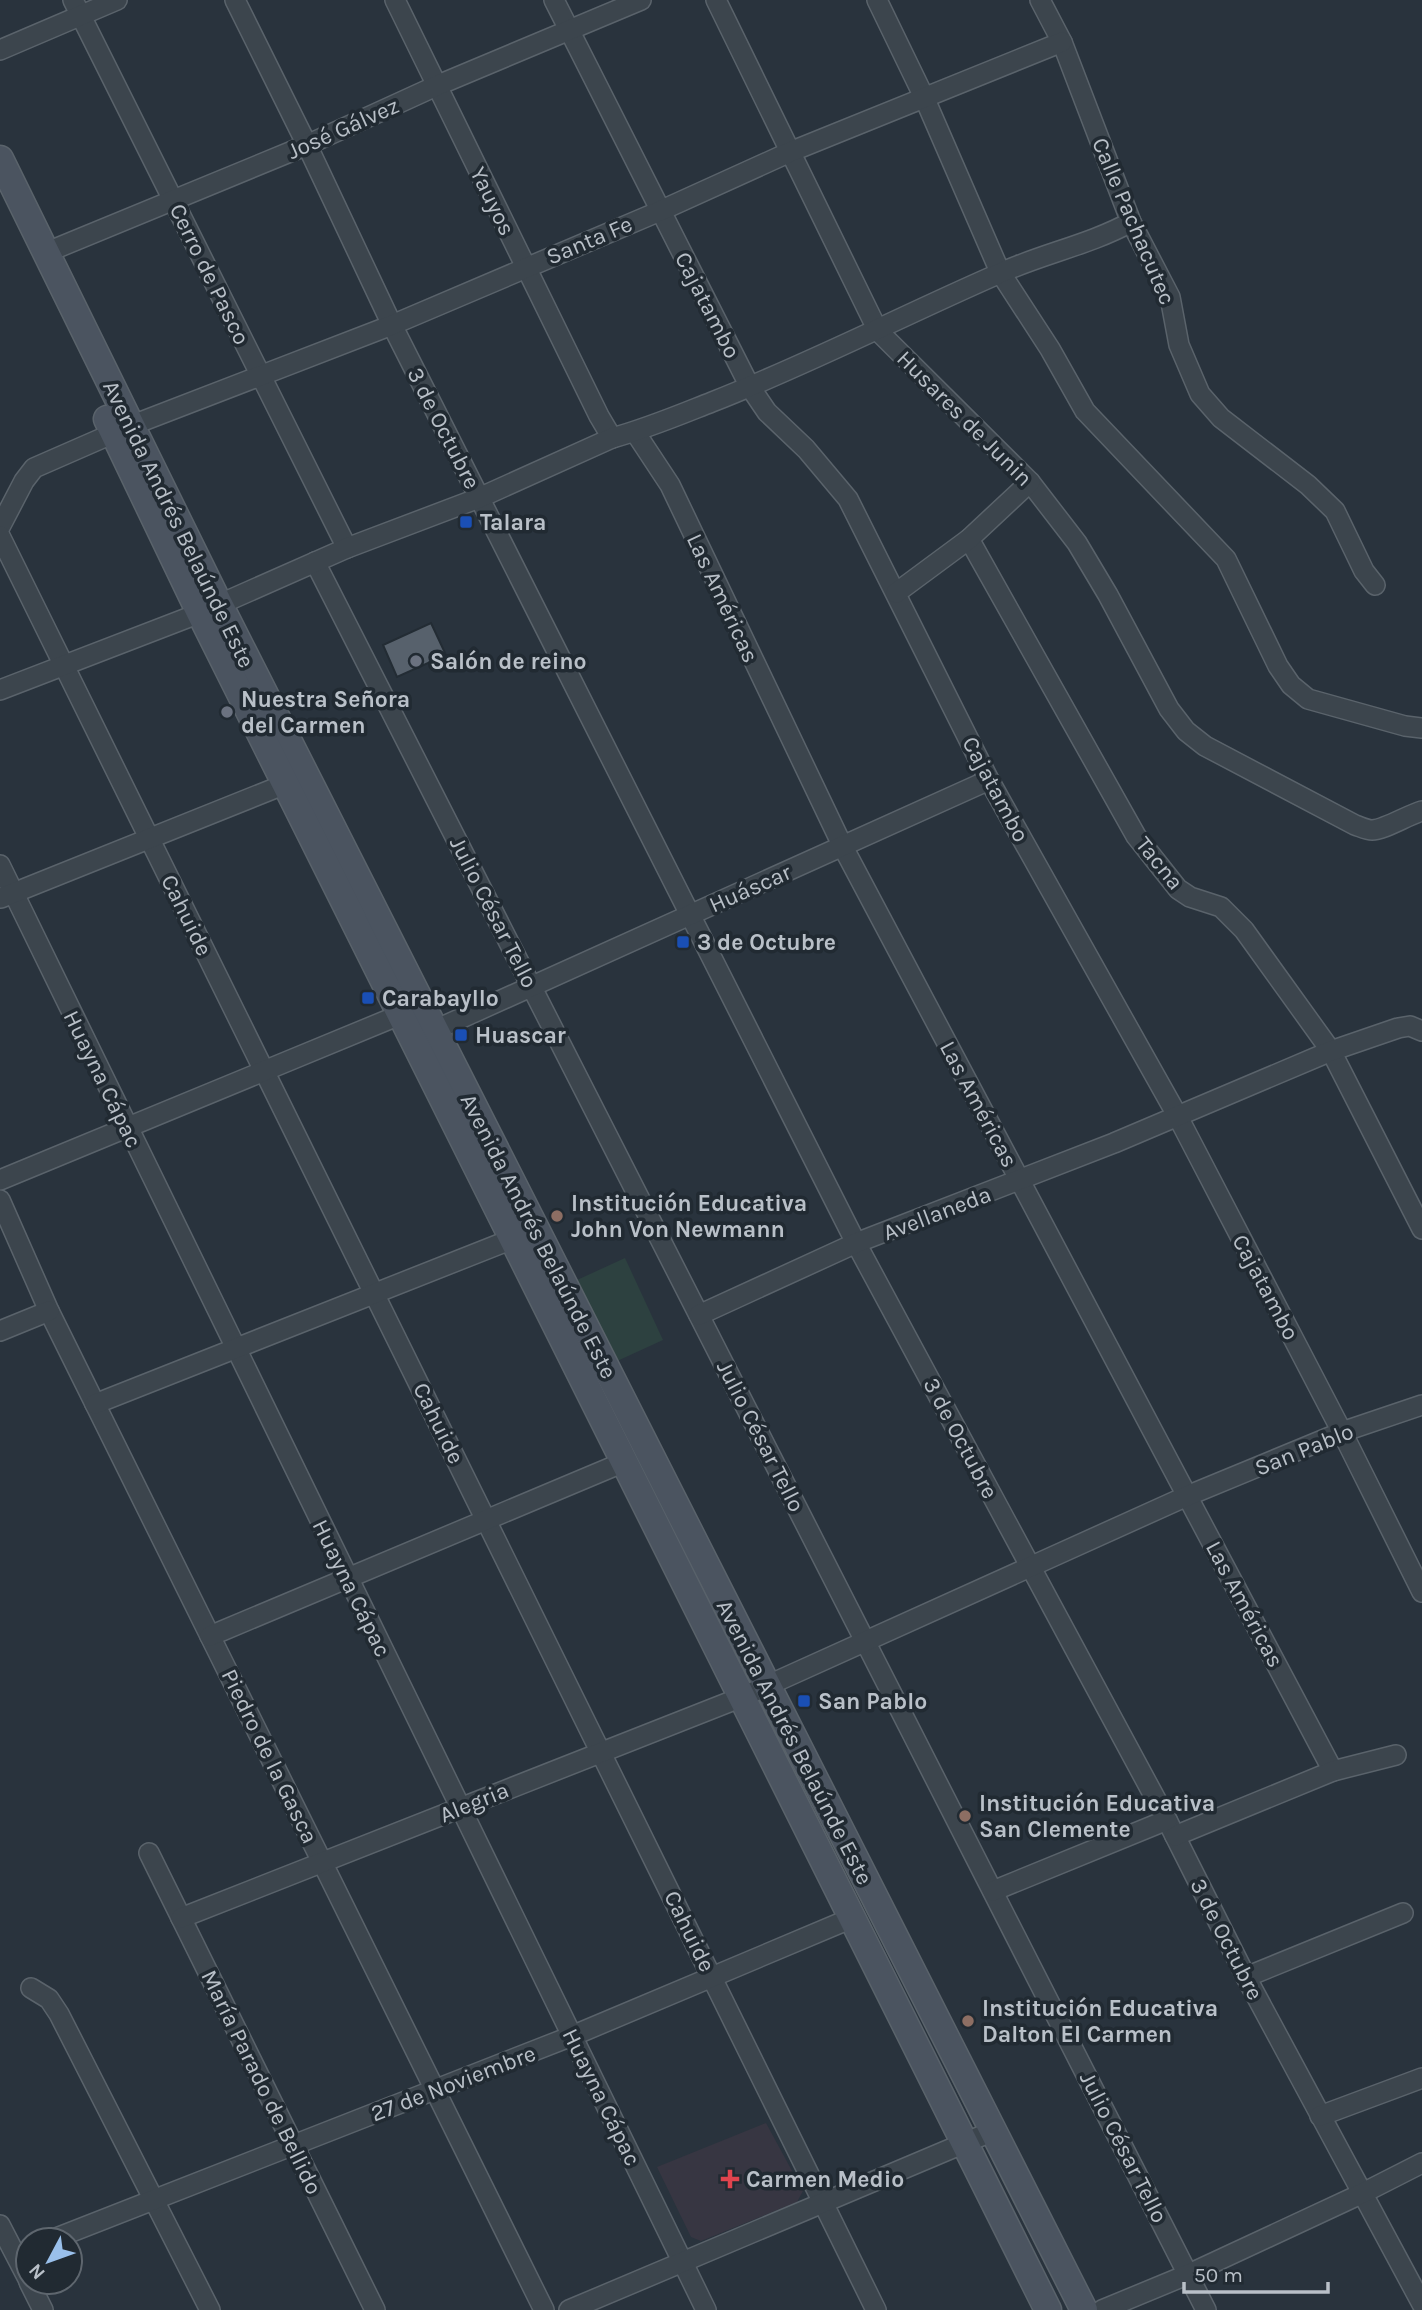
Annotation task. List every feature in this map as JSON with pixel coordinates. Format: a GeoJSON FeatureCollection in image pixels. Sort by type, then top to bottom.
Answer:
{"type":"FeatureCollection","features":[{"type":"Feature","properties":{"kind":"street"},"geometry":{"type":"LineString","coordinates":[[0,50],[77,8],[117,0]]}},
{"type":"Feature","properties":{"kind":"street","name":"3 de Octubre"},"geometry":{"type":"LineString","coordinates":[[235,0],[392,325],[856,1243],[1171,1828],[1246,1977],[1422,2304]]}},
{"type":"Feature","properties":{"kind":"street","name":"Yauyos"},"geometry":{"type":"LineString","coordinates":[[395,0],[612,438]]}},
{"type":"Feature","properties":{"kind":"street","name":"Cajatambo"},"geometry":{"type":"LineString","coordinates":[[554,0],[750,387],[767,412],[806,449],[843,491],[989,780],[1177,1115],[1422,1592]]}},
{"type":"Feature","properties":{"kind":"street","name":"José Gálvez"},"geometry":{"type":"LineString","coordinates":[[45,253],[307,145],[436,86],[641,0]]}},
{"type":"Feature","properties":{"kind":"street","name":"Husares de Junin"},"geometry":{"type":"LineString","coordinates":[[716,0],[878,331],[1030,482],[1077,543],[1169,709],[1186,731],[1205,746],[1355,825],[1371,830],[1422,811]]}},
{"type":"Feature","properties":{"kind":"street"},"geometry":{"type":"LineString","coordinates":[[877,0],[924,97],[1000,272],[1050,349],[1085,411],[1226,559],[1278,666],[1291,684],[1308,699],[1405,726],[1422,728]]}},
{"type":"Feature","properties":{"kind":"street","name":"Calle Pachacutec"},"geometry":{"type":"LineString","coordinates":[[1040,0],[1062,42],[1131,222],[1170,297],[1179,345],[1200,394],[1221,418],[1308,485],[1335,511],[1364,571],[1375,585]]}},
{"type":"Feature","properties":{"kind":"street","name":"Cerro de Pasco"},"geometry":{"type":"LineString","coordinates":[[77,8],[347,548]]}},
{"type":"Feature","properties":{"kind":"street","name":"Santa Fe"},"geometry":{"type":"LineString","coordinates":[[0,527],[24,481],[34,468],[122,430],[392,325],[660,211],[790,152],[1062,42]]}},
{"type":"Feature","properties":{"kind":"street","name":"Avenida Andrés Belaúnde Este"},"geometry":{"type":"LineString","coordinates":[[0,159],[45,253],[122,430]]}},
{"type":"Feature","properties":{"kind":"street","name":"Avenida Andrés Belaúnde Este"},"geometry":{"type":"LineString","coordinates":[[0,200],[122,430],[296,780],[402,1014],[767,1685],[1084,2310]]}},
{"type":"Feature","properties":{"kind":"street"},"geometry":{"type":"LineString","coordinates":[[0,690],[210,609],[347,548],[480,498],[612,438],[635,432],[750,387],[878,331],[1000,272],[1109,234],[1131,222]]}},
{"type":"Feature","properties":{"kind":"street","name":"Las Américas"},"geometry":{"type":"LineString","coordinates":[[635,432],[670,485],[843,847],[1333,1771]]}},
{"type":"Feature","properties":{"kind":"street"},"geometry":{"type":"LineString","coordinates":[[896,593],[969,539],[1030,482]]}},
{"type":"Feature","properties":{"kind":"street","name":"Cahuide"},"geometry":{"type":"LineString","coordinates":[[0,536],[877,2310]]}},
{"type":"Feature","properties":{"kind":"street","name":"Tacna"},"geometry":{"type":"LineString","coordinates":[[969,539],[1136,836],[1178,889],[1190,897],[1221,907],[1244,930],[1331,1051],[1422,1229]]}},
{"type":"Feature","properties":{"kind":"street","name":"Julio César Tello"},"geometry":{"type":"LineString","coordinates":[[315,562],[1206,2310]]}},
{"type":"Feature","properties":{"kind":"street"},"geometry":{"type":"LineString","coordinates":[[6,896],[296,780]]}},
{"type":"Feature","properties":{"kind":"street","name":"Avenida Andrés Belaúnde Este"},"geometry":{"type":"LineString","coordinates":[[296,780],[435,1030],[624,1462],[1048,2310]]}},
{"type":"Feature","properties":{"kind":"street","name":"Huáscar"},"geometry":{"type":"LineString","coordinates":[[435,1030],[989,780]]}},
{"type":"Feature","properties":{"kind":"street","name":"Huayna Cápac"},"geometry":{"type":"LineString","coordinates":[[0,865],[6,896],[127,1127],[705,2310]]}},
{"type":"Feature","properties":{"kind":"street"},"geometry":{"type":"LineString","coordinates":[[0,1180],[402,1014]]}},
{"type":"Feature","properties":{"kind":"street","name":"Avellaneda"},"geometry":{"type":"LineString","coordinates":[[699,1315],[856,1243],[1020,1181],[1331,1051],[1398,1028],[1410,1026],[1422,1031]]}},
{"type":"Feature","properties":{"kind":"street","name":"Piedro de la Gasca"},"geometry":{"type":"LineString","coordinates":[[0,1200],[49,1311],[544,2310]]}},
{"type":"Feature","properties":{"kind":"street"},"geometry":{"type":"LineString","coordinates":[[95,1404],[524,1234]]}},
{"type":"Feature","properties":{"kind":"street"},"geometry":{"type":"LineString","coordinates":[[0,1331],[49,1311]]}},
{"type":"Feature","properties":{"kind":"street","name":"San Pablo"},"geometry":{"type":"LineString","coordinates":[[767,1685],[1187,1496],[1342,1432],[1422,1405]]}},
{"type":"Feature","properties":{"kind":"street"},"geometry":{"type":"LineString","coordinates":[[210,1636],[624,1462]]}},
{"type":"Feature","properties":{"kind":"street","name":"Alegria"},"geometry":{"type":"LineString","coordinates":[[181,1918],[767,1685]]}},
{"type":"Feature","properties":{"kind":"street"},"geometry":{"type":"LineString","coordinates":[[993,1891],[1333,1771],[1396,1755]]}},
{"type":"Feature","properties":{"kind":"street","name":"María Parado de Bellido"},"geometry":{"type":"LineString","coordinates":[[149,1853],[375,2310]]}},
{"type":"Feature","properties":{"kind":"street"},"geometry":{"type":"LineString","coordinates":[[1246,1977],[1403,1913]]}},
{"type":"Feature","properties":{"kind":"street","name":"27 de Noviembre"},"geometry":{"type":"LineString","coordinates":[[84,2227],[572,2036],[852,1918]]}},
{"type":"Feature","properties":{"kind":"street"},"geometry":{"type":"LineString","coordinates":[[31,1988],[49,1999],[59,2014],[210,2310]]}},
{"type":"Feature","properties":{"kind":"street"},"geometry":{"type":"LineString","coordinates":[[1320,2116],[1422,2078]]}},
{"type":"Feature","properties":{"kind":"street"},"geometry":{"type":"LineString","coordinates":[[569,2310],[993,2131]]}},
{"type":"Feature","properties":{"kind":"street"},"geometry":{"type":"LineString","coordinates":[[1101,2310],[1189,2274],[1422,2163]]}},
{"type":"Feature","properties":{"kind":"street"},"geometry":{"type":"LineString","coordinates":[[0,2225],[14,2255]]}},
{"type":"Feature","properties":{"kind":"shaded area","name":"Carmen Medio"},"geometry":{"type":"Polygon","coordinates":[[[766,2123],[803,2191],[797,2202],[701,2241],[691,2237],[657,2167],[766,2123]]]}},
{"type":"Feature","properties":{"kind":"green space"},"geometry":{"type":"Polygon","coordinates":[[[625,1258],[663,1340],[615,1362],[577,1280],[625,1258]]]}},
{"type":"Feature","properties":{"kind":"building"},"geometry":{"type":"Polygon","coordinates":[[[431,623],[446,655],[397,677],[383,645],[431,623]]]}},
{"type":"Feature","properties":{"kind":"place","name":"Talara"},"geometry":{"type":"Point","coordinates":[466,522]}},
{"type":"Feature","properties":{"kind":"place","name":"Salón de reino"},"geometry":{"type":"Point","coordinates":[416,661]}},
{"type":"Feature","properties":{"kind":"place","name":"Nuestra Señora del Carmen"},"geometry":{"type":"Point","coordinates":[227,712]}},
{"type":"Feature","properties":{"kind":"place","name":"3 de Octubre"},"geometry":{"type":"Point","coordinates":[683,942]}},
{"type":"Feature","properties":{"kind":"place","name":"Carabayllo"},"geometry":{"type":"Point","coordinates":[368,998]}},
{"type":"Feature","properties":{"kind":"place","name":"Huascar"},"geometry":{"type":"Point","coordinates":[461,1035]}},
{"type":"Feature","properties":{"kind":"place","name":"Institución Educativa John Von Newmann"},"geometry":{"type":"Point","coordinates":[557,1216]}},
{"type":"Feature","properties":{"kind":"place","name":"San Pablo"},"geometry":{"type":"Point","coordinates":[804,1701]}},
{"type":"Feature","properties":{"kind":"place","name":"Institución Educativa San Clemente"},"geometry":{"type":"Point","coordinates":[965,1816]}},
{"type":"Feature","properties":{"kind":"place","name":"Institución Educativa Dalton El Carmen"},"geometry":{"type":"Point","coordinates":[968,2021]}},
{"type":"Feature","properties":{"kind":"place","name":"Carmen Medio"},"geometry":{"type":"Point","coordinates":[730,2179]}}]}
